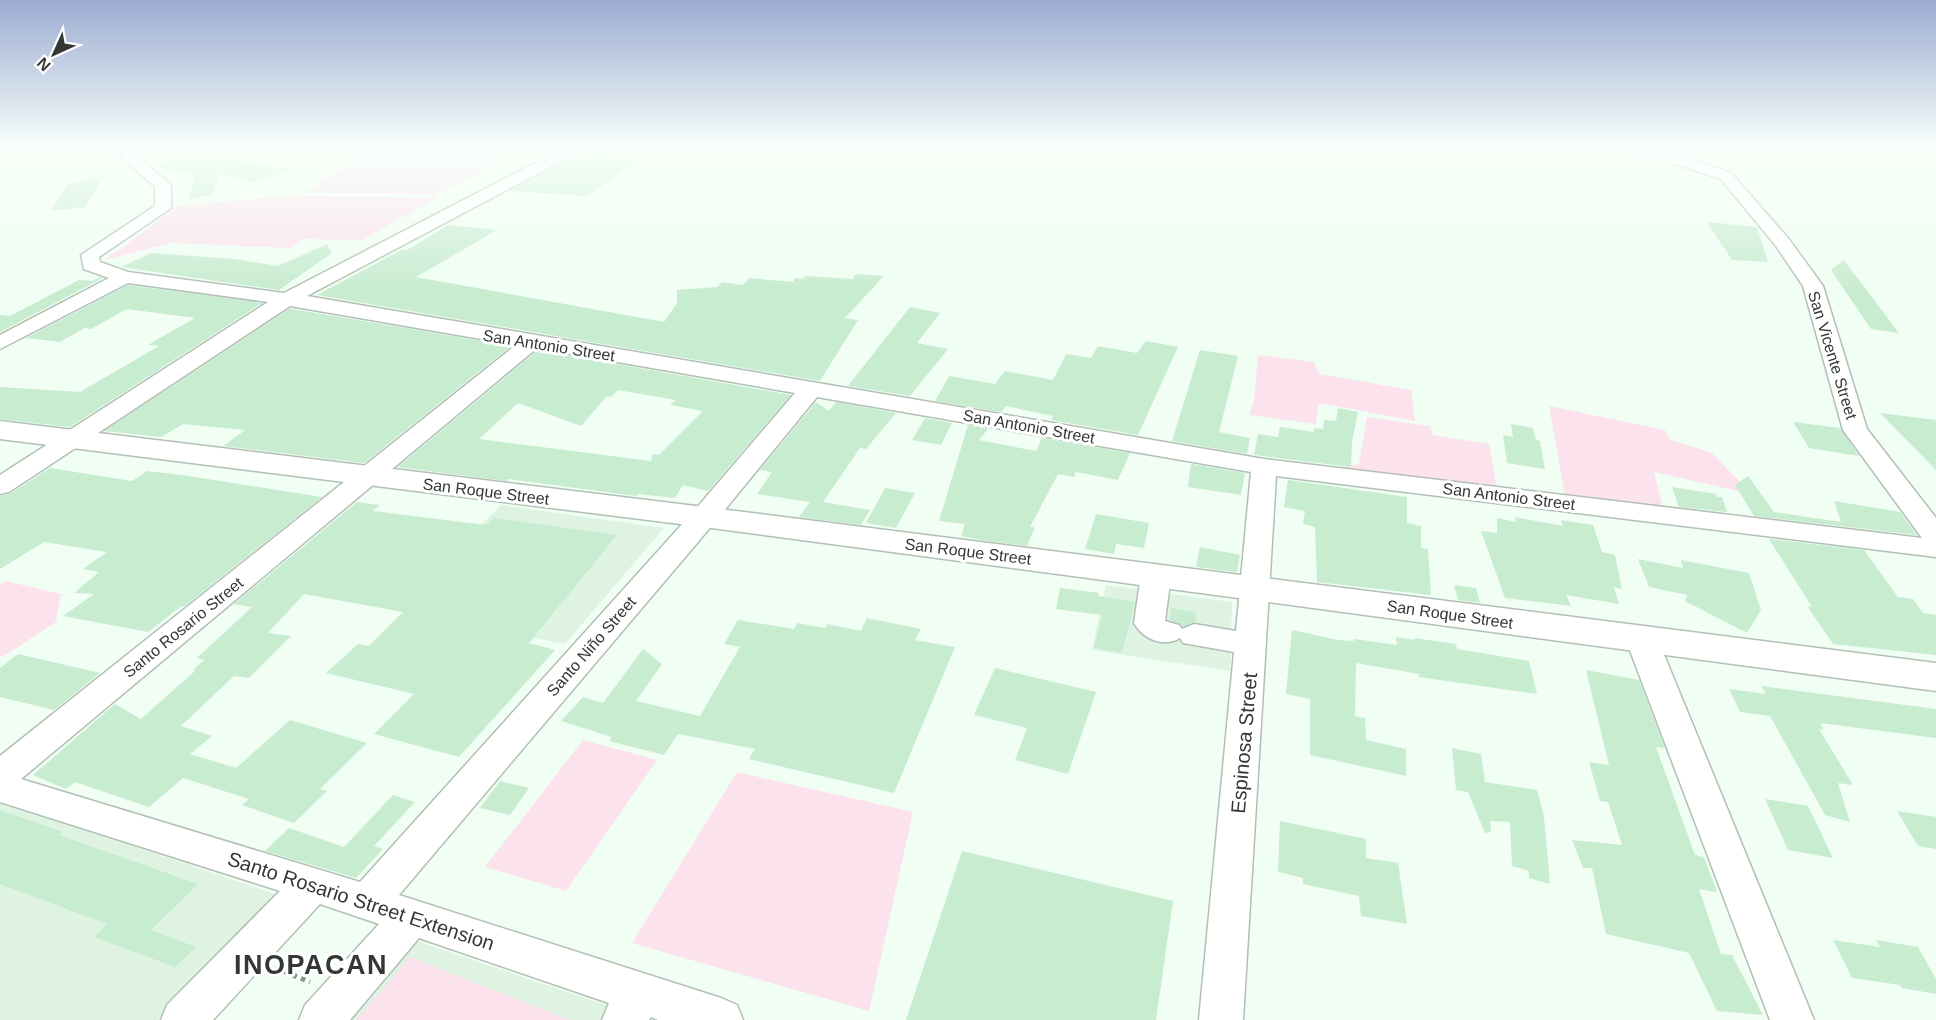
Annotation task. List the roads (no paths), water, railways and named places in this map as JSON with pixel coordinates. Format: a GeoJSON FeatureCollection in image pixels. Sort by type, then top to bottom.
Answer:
{"type":"FeatureCollection","features":[{"type":"Feature","properties":{"kind":"main road","name":"San Roque Street"},"geometry":{"type":"LineString","coordinates":[[0,430],[365,477],[704,517],[1936,677]]}},
{"type":"Feature","properties":{"kind":"street","name":"San Antonio Street"},"geometry":{"type":"LineString","coordinates":[[163,196],[163,208],[90,255],[91,265],[125,277],[287,299],[531,343],[812,388],[1264,466],[1936,548]]}},
{"type":"Feature","properties":{"kind":"street"},"geometry":{"type":"LineString","coordinates":[[0,486],[287,299],[485,196]]}},
{"type":"Feature","properties":{"kind":"street","name":"San Vicente Street"},"geometry":{"type":"LineString","coordinates":[[1743,196],[1782,242],[1813,286],[1855,430],[1936,537]]}},
{"type":"Feature","properties":{"kind":"street"},"geometry":{"type":"LineString","coordinates":[[0,343],[125,277]]}},
{"type":"Feature","properties":{"kind":"street","name":"Santo Rosario Street"},"geometry":{"type":"LineString","coordinates":[[0,776],[531,343]]}},
{"type":"Feature","properties":{"kind":"street","name":"Santo Niño Street"},"geometry":{"type":"LineString","coordinates":[[368,902],[704,517],[812,388]]}},
{"type":"Feature","properties":{"kind":"street","name":"Espinosa Street"},"geometry":{"type":"LineString","coordinates":[[1221,1020],[1252,644],[1264,466]]}},
{"type":"Feature","properties":{"kind":"street"},"geometry":{"type":"LineString","coordinates":[[1156,575],[1149,623],[1156,630],[1252,644]]}},
{"type":"Feature","properties":{"kind":"street"},"geometry":{"type":"LineString","coordinates":[[1642,640],[1792,1020]]}},
{"type":"Feature","properties":{"kind":"street","name":"Santo Rosario Street Extension"},"geometry":{"type":"LineString","coordinates":[[0,787],[368,902],[411,917],[632,1007],[721,1020]]}},
{"type":"Feature","properties":{"kind":"street"},"geometry":{"type":"LineString","coordinates":[[183,1020],[313,884]]}},
{"type":"Feature","properties":{"kind":"street"},"geometry":{"type":"LineString","coordinates":[[331,1008],[411,917]]}},
{"type":"Feature","properties":{"kind":"district","name":"INOPACAN"},"geometry":{"type":"Point","coordinates":[311,965]}}]}
